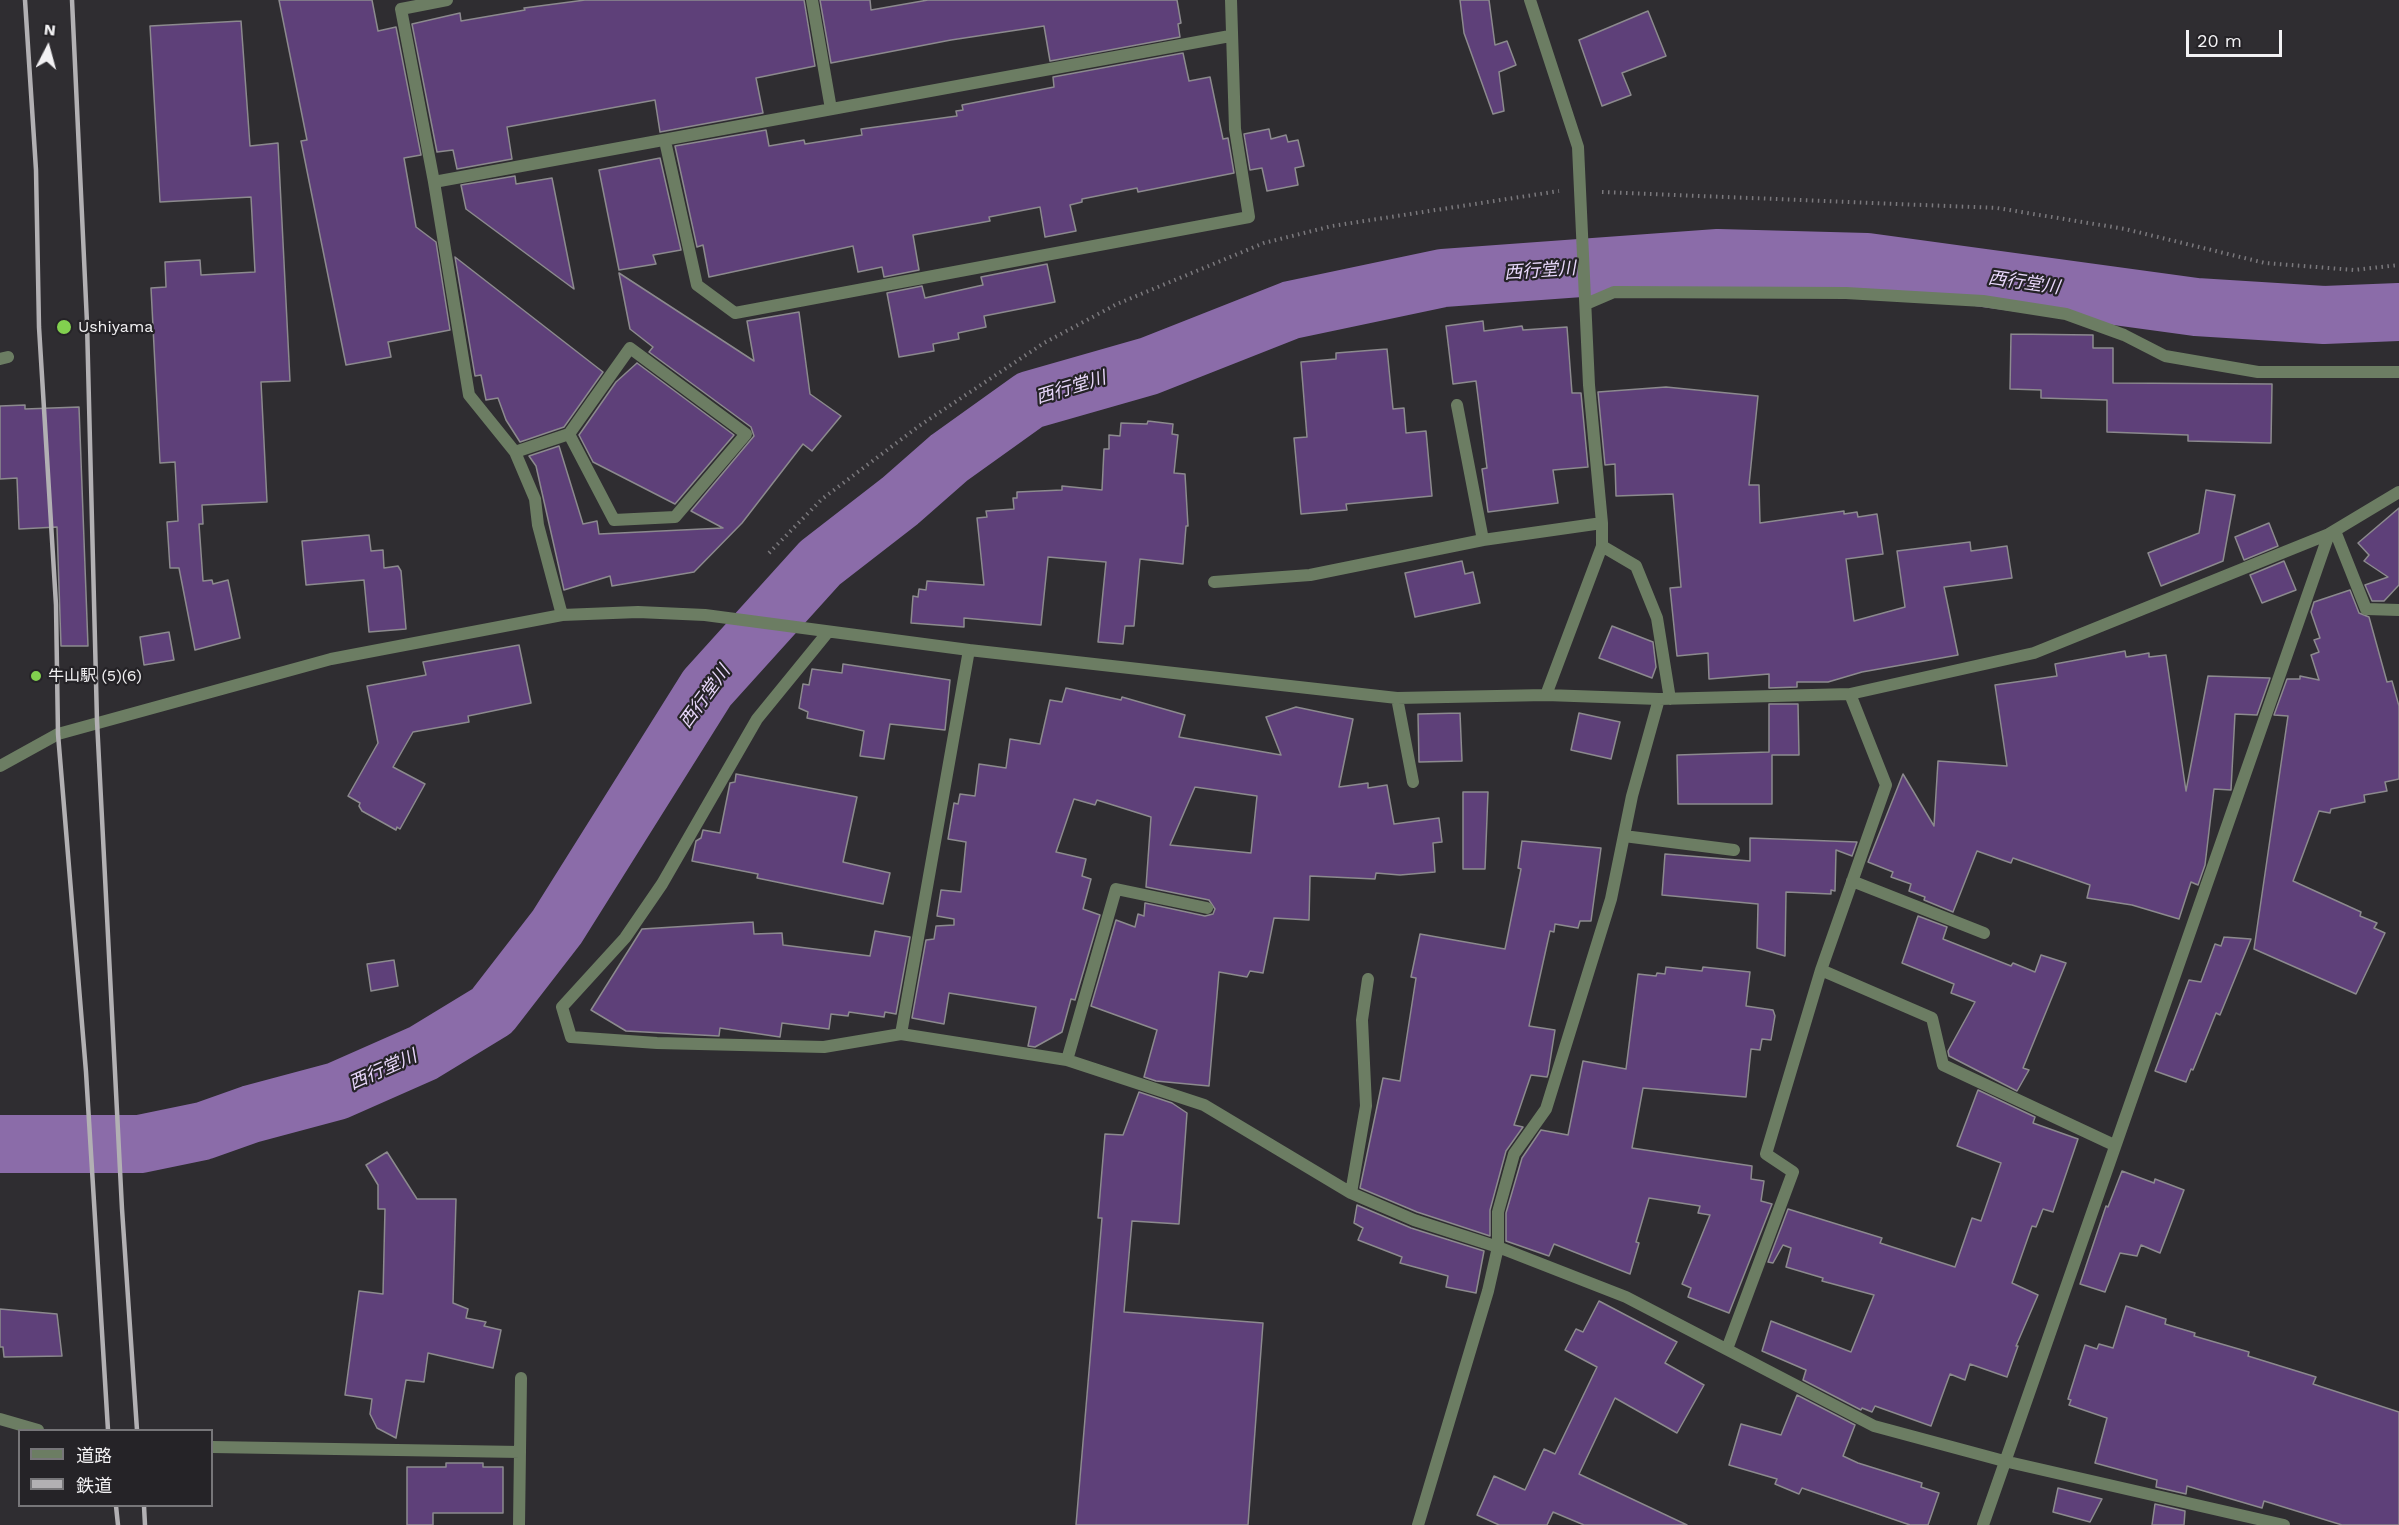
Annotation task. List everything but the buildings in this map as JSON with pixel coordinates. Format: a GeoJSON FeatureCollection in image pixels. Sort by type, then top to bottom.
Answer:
{"type":"FeatureCollection","features":[{"type":"Feature","properties":{"kind":"street"},"geometry":{"type":"LineString","coordinates":[[447,0],[401,9],[434,182],[469,395],[515,452],[535,499],[538,525],[562,615]]}},
{"type":"Feature","properties":{"kind":"street"},"geometry":{"type":"LineString","coordinates":[[812,0],[831,109]]}},
{"type":"Feature","properties":{"kind":"street"},"geometry":{"type":"LineString","coordinates":[[665,141],[697,285],[735,313],[1249,217],[1235,129],[1230,0]]}},
{"type":"Feature","properties":{"kind":"street"},"geometry":{"type":"LineString","coordinates":[[1530,0],[1578,147],[1590,386],[1602,523],[1602,546],[1546,695]]}},
{"type":"Feature","properties":{"kind":"street"},"geometry":{"type":"LineString","coordinates":[[434,182],[1230,36]]}},
{"type":"Feature","properties":{"kind":"street"},"geometry":{"type":"LineString","coordinates":[[1586,300],[1614,292],[1846,293],[1983,301],[2066,314],[2124,335],[2165,356],[2258,372],[2399,372]]}},
{"type":"Feature","properties":{"kind":"street"},"geometry":{"type":"LineString","coordinates":[[515,452],[569,434],[630,348],[746,434],[675,517],[614,520],[569,434]]}},
{"type":"Feature","properties":{"kind":"street"},"geometry":{"type":"LineString","coordinates":[[1457,405],[1483,540]]}},
{"type":"Feature","properties":{"kind":"street"},"geometry":{"type":"LineString","coordinates":[[0,766],[58,734],[97,721],[331,659],[562,615],[638,612],[705,615],[969,650],[1397,698],[1546,695],[1665,699],[1850,694],[2034,653],[2332,533],[2399,492]]}},
{"type":"Feature","properties":{"kind":"street"},"geometry":{"type":"LineString","coordinates":[[1214,582],[1310,575],[1483,540],[1602,523]]}},
{"type":"Feature","properties":{"kind":"street"},"geometry":{"type":"LineString","coordinates":[[2332,533],[2366,609],[2399,610]]}},
{"type":"Feature","properties":{"kind":"street"},"geometry":{"type":"LineString","coordinates":[[1983,1525],[2332,533]]}},
{"type":"Feature","properties":{"kind":"street"},"geometry":{"type":"LineString","coordinates":[[1418,1525],[1488,1291],[1498,1247],[1498,1212],[1514,1154],[1546,1109],[1611,899],[1632,796],[1665,699],[1657,618],[1636,566],[1602,546]]}},
{"type":"Feature","properties":{"kind":"street"},"geometry":{"type":"LineString","coordinates":[[828,632],[757,719],[662,884],[625,938],[562,1007],[571,1037],[657,1043],[824,1047],[901,1034],[1067,1060],[1204,1105],[1351,1193],[1414,1220],[1498,1247],[1626,1297],[1874,1426],[2004,1461],[2284,1525]]}},
{"type":"Feature","properties":{"kind":"street"},"geometry":{"type":"LineString","coordinates":[[901,1034],[969,650]]}},
{"type":"Feature","properties":{"kind":"street"},"geometry":{"type":"LineString","coordinates":[[1727,1349],[1793,1172],[1766,1154],[1821,970],[1886,785],[1850,694]]}},
{"type":"Feature","properties":{"kind":"street"},"geometry":{"type":"LineString","coordinates":[[1397,698],[1413,782]]}},
{"type":"Feature","properties":{"kind":"street"},"geometry":{"type":"LineString","coordinates":[[1624,836],[1734,850]]}},
{"type":"Feature","properties":{"kind":"street"},"geometry":{"type":"LineString","coordinates":[[1852,881],[1984,933]]}},
{"type":"Feature","properties":{"kind":"street"},"geometry":{"type":"LineString","coordinates":[[1067,1060],[1116,889],[1207,908]]}},
{"type":"Feature","properties":{"kind":"street"},"geometry":{"type":"LineString","coordinates":[[1821,970],[1932,1018],[1943,1065],[2115,1145]]}},
{"type":"Feature","properties":{"kind":"street"},"geometry":{"type":"LineString","coordinates":[[1351,1193],[1366,1106],[1362,1020],[1368,980]]}},
{"type":"Feature","properties":{"kind":"street"},"geometry":{"type":"LineString","coordinates":[[519,1525],[521,1378]]}},
{"type":"Feature","properties":{"kind":"street"},"geometry":{"type":"LineString","coordinates":[[0,1419],[32,1429]]}},
{"type":"Feature","properties":{"kind":"street"},"geometry":{"type":"LineString","coordinates":[[213,1447],[520,1452]]}},
{"type":"Feature","properties":{"kind":"path"},"geometry":{"type":"LineString","coordinates":[[768,553],[822,499],[919,426],[1044,343],[1117,304],[1264,243],[1332,226],[1579,188],[1617,193],[1997,208],[2125,229],[2265,263],[2354,270],[2399,265]]}},
{"type":"Feature","properties":{"kind":"waterway","name":"西行堂川"},"geometry":{"type":"LineString","coordinates":[[0,1144],[140,1144],[203,1131],[251,1114],[337,1091],[423,1053],[492,1011],[557,927],[707,688],[820,563],[900,501],[949,458],[1030,400],[1149,366],[1291,310],[1443,278],[1718,258],[1867,262],[2196,307],[2324,315],[2399,312]]}},
{"type":"Feature","properties":{"kind":"railway"},"geometry":{"type":"LineString","coordinates":[[25,0],[36,170],[39,327],[56,605],[58,734],[86,1072],[108,1429]]}},
{"type":"Feature","properties":{"kind":"railway"},"geometry":{"type":"LineString","coordinates":[[72,0],[87,323],[97,721],[122,1209],[137,1429]]}},
{"type":"Feature","properties":{"kind":"railway"},"geometry":{"type":"LineString","coordinates":[[116,1507],[118,1525]]}},
{"type":"Feature","properties":{"kind":"railway"},"geometry":{"type":"LineString","coordinates":[[144,1507],[145,1525]]}},
{"type":"Feature","properties":{"kind":"place","name":"Ushiyama"},"geometry":{"type":"Point","coordinates":[64,327]}},
{"type":"Feature","properties":{"kind":"place","name":"牛山駅 (5)(6)"},"geometry":{"type":"Point","coordinates":[36,676]}}]}
